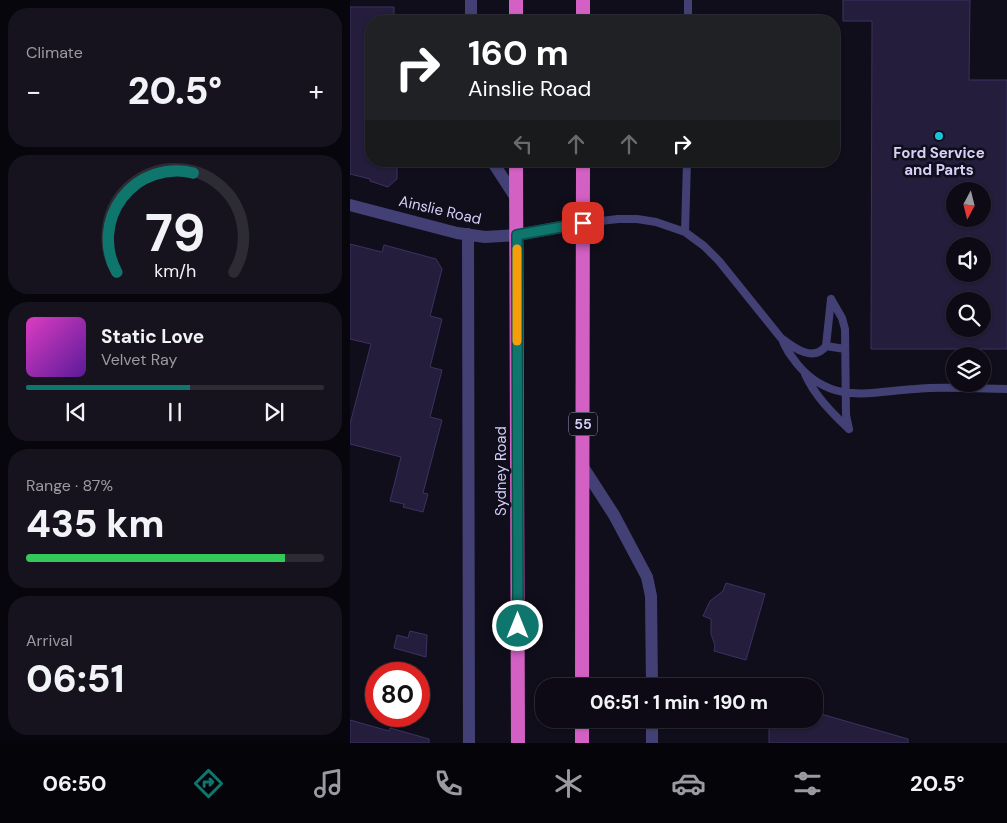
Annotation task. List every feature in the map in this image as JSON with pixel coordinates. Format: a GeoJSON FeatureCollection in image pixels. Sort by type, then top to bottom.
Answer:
{"type":"FeatureCollection","features":[{"type":"Feature","properties":{"kind":"highway"},"geometry":{"type":"LineString","coordinates":[[516,0],[516,15]]}},
{"type":"Feature","properties":{"kind":"highway"},"geometry":{"type":"LineString","coordinates":[[583,0],[583,15]]}},
{"type":"Feature","properties":{"kind":"highway","name":"Sydney Road"},"geometry":{"type":"LineString","coordinates":[[516,167],[518,743]]}},
{"type":"Feature","properties":{"kind":"highway","name":"55"},"geometry":{"type":"LineString","coordinates":[[582,678],[583,167]]}},
{"type":"Feature","properties":{"kind":"highway"},"geometry":{"type":"LineString","coordinates":[[582,728],[582,743]]}},
{"type":"Feature","properties":{"kind":"street"},"geometry":{"type":"LineString","coordinates":[[471,0],[471,15]]}},
{"type":"Feature","properties":{"kind":"street"},"geometry":{"type":"LineString","coordinates":[[496,167],[516,198]]}},
{"type":"Feature","properties":{"kind":"street","name":"Ainslie Road"},"geometry":{"type":"LineString","coordinates":[[350,205],[457,233],[486,237],[517,235],[583,223]]}},
{"type":"Feature","properties":{"kind":"street"},"geometry":{"type":"LineString","coordinates":[[468,234],[469,743]]}},
{"type":"Feature","properties":{"kind":"street"},"geometry":{"type":"LineString","coordinates":[[583,467],[618,522],[648,578],[651,596],[652,678]]}},
{"type":"Feature","properties":{"kind":"street"},"geometry":{"type":"LineString","coordinates":[[652,728],[652,743]]}},
{"type":"Feature","properties":{"kind":"lane"},"geometry":{"type":"LineString","coordinates":[[688,0],[688,15]]}},
{"type":"Feature","properties":{"kind":"lane"},"geometry":{"type":"LineString","coordinates":[[685,232],[687,167]]}},
{"type":"Feature","properties":{"kind":"lane"},"geometry":{"type":"LineString","coordinates":[[583,223],[637,219],[656,222],[685,232],[704,246],[719,261],[781,338],[794,348],[806,353],[815,354],[822,351],[826,346],[832,299],[842,318],[845,329],[846,415],[848,429],[811,388],[803,370]]}},
{"type":"Feature","properties":{"kind":"lane"},"geometry":{"type":"LineString","coordinates":[[781,338],[786,350],[815,381],[828,389],[846,394],[868,394],[916,388],[1007,389]]}},
{"type":"Feature","properties":{"kind":"lane"},"geometry":{"type":"LineString","coordinates":[[826,346],[845,349]]}},
{"type":"Feature","properties":{"kind":"building","name":"Ford Service and Parts"},"geometry":{"type":"Polygon","coordinates":[[[843,0],[970,0],[969,80],[1007,80],[1007,349],[946,347],[946,349],[871,349],[872,21],[843,21],[843,0]]]}},
{"type":"Feature","properties":{"kind":"building"},"geometry":{"type":"Polygon","coordinates":[[[350,7],[394,7],[394,15],[365,15],[365,167],[397,167],[397,179],[388,187],[370,181],[370,179],[350,174],[350,7]]]}},
{"type":"Feature","properties":{"kind":"building"},"geometry":{"type":"Polygon","coordinates":[[[350,244],[382,252],[384,245],[436,259],[442,269],[430,316],[442,319],[430,367],[442,370],[430,417],[442,420],[423,493],[428,494],[423,512],[403,507],[404,504],[390,501],[401,457],[350,444],[350,424],[371,344],[350,339],[350,244]]]}},
{"type":"Feature","properties":{"kind":"building"},"geometry":{"type":"Polygon","coordinates":[[[726,583],[765,594],[746,660],[714,651],[715,645],[711,634],[711,619],[703,616],[710,601],[723,591],[726,583]]]}},
{"type":"Feature","properties":{"kind":"building"},"geometry":{"type":"Polygon","coordinates":[[[410,631],[427,635],[426,657],[394,648],[397,635],[408,638],[410,631]]]}},
{"type":"Feature","properties":{"kind":"building"},"geometry":{"type":"Polygon","coordinates":[[[823,715],[908,739],[908,743],[769,743],[769,728],[823,728],[823,715]]]}},
{"type":"Feature","properties":{"kind":"building"},"geometry":{"type":"Polygon","coordinates":[[[350,720],[365,724],[365,727],[375,727],[389,731],[390,728],[429,739],[429,743],[350,743],[350,720]]]}},
{"type":"Feature","properties":{"kind":"slow traffic"},"geometry":{"type":"LineString","coordinates":[[517,249],[517,341]]}},
{"type":"Feature","properties":{"kind":"place","name":"Ford Service and Parts"},"geometry":{"type":"Point","coordinates":[939,136]}},
{"type":"Feature","properties":{"kind":"route"},"geometry":{"type":"LineString","coordinates":[[518,626],[517,235],[583,223]]}}]}
